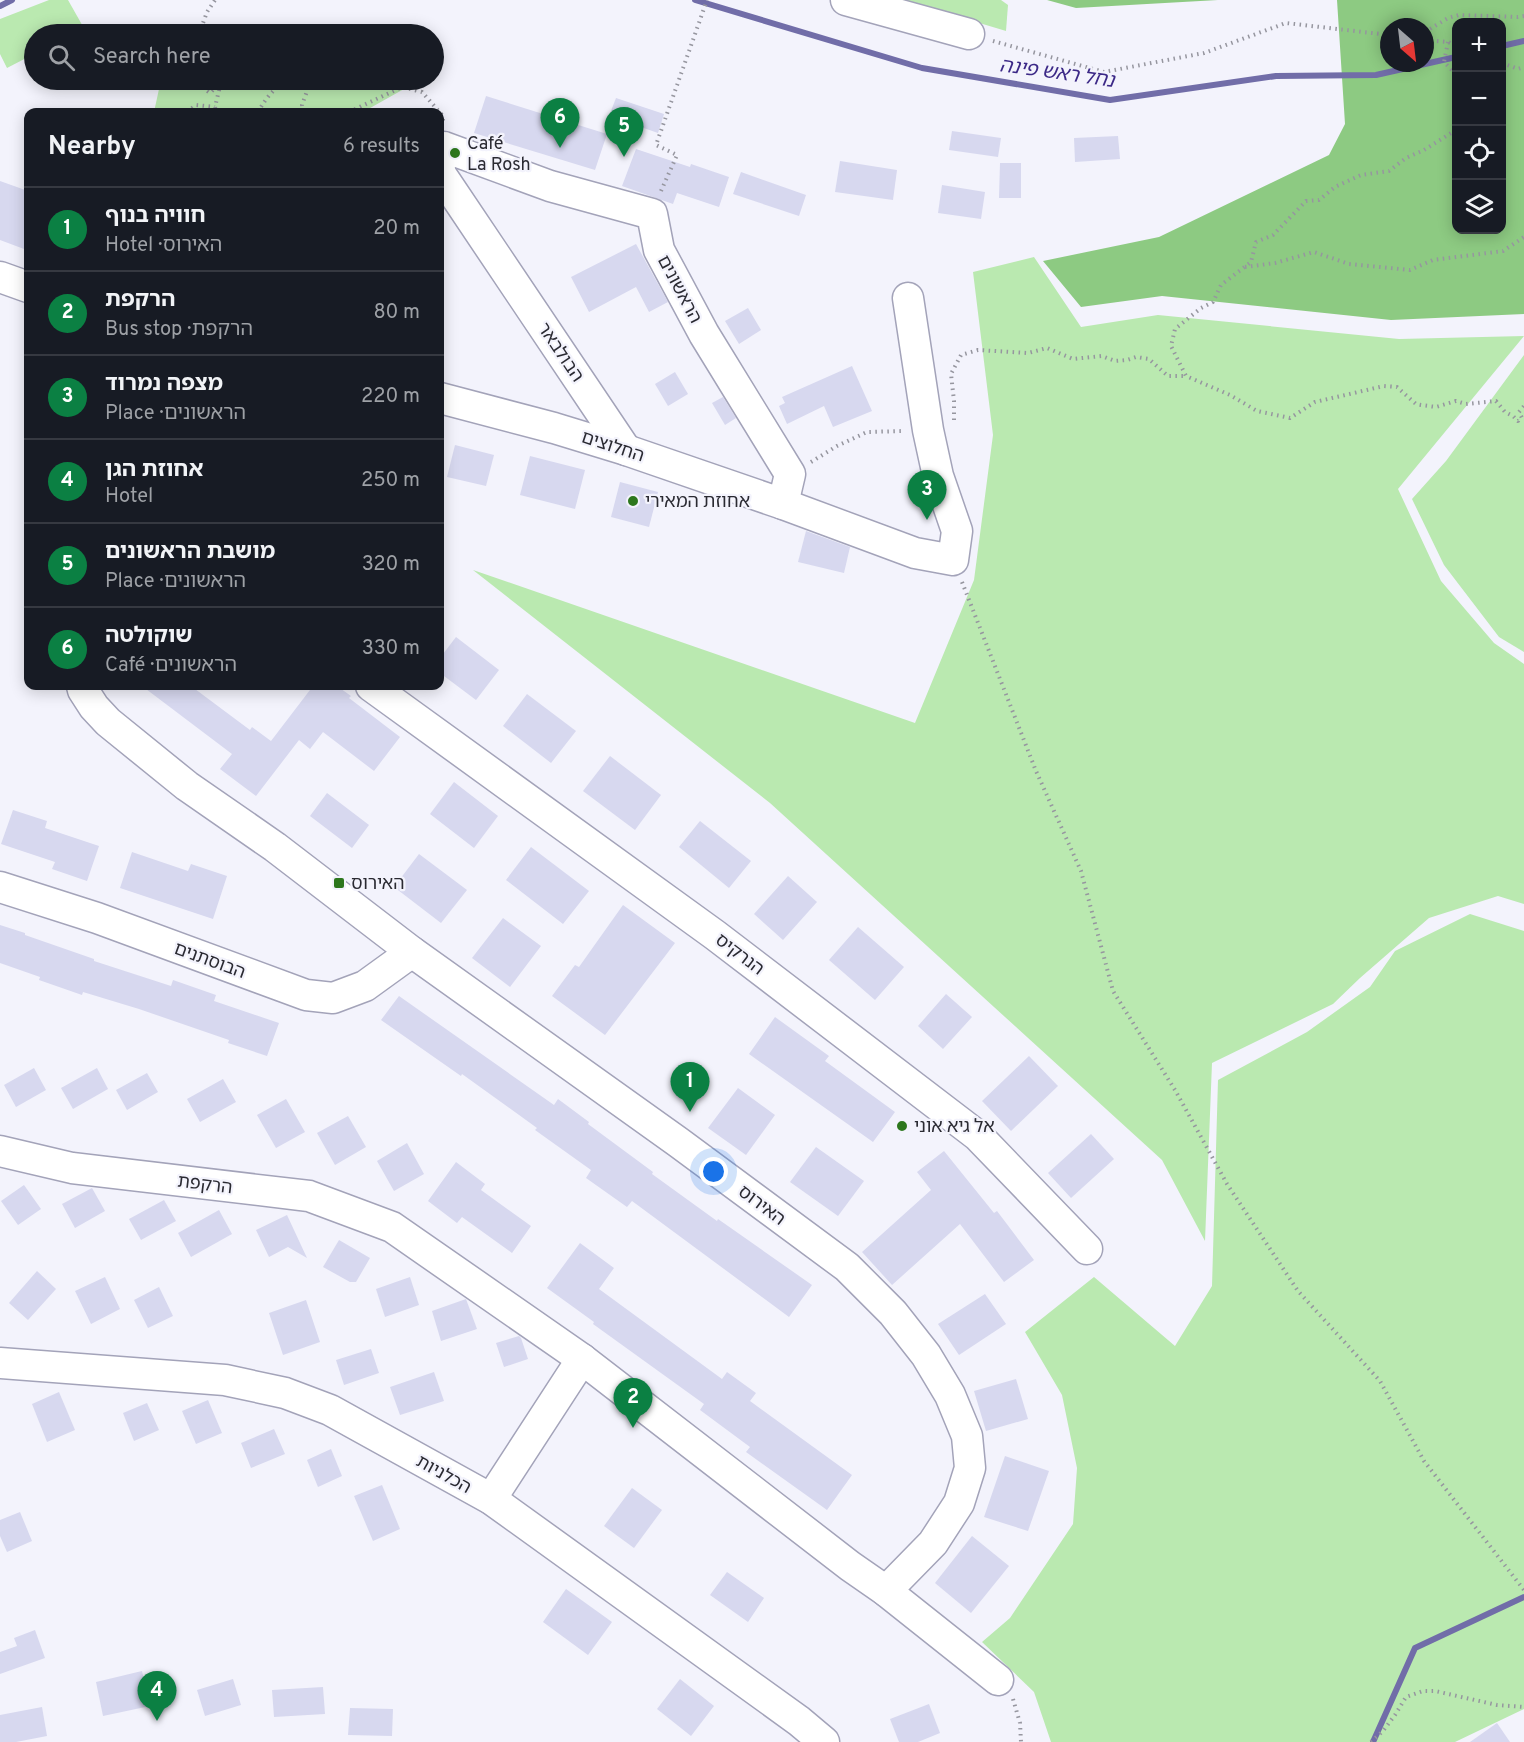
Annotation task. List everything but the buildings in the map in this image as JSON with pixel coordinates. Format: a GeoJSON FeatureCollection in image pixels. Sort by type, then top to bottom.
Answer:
{"type":"FeatureCollection","features":[{"type":"Feature","properties":{"kind":"street"},"geometry":{"type":"LineString","coordinates":[[846,0],[969,34]]}},
{"type":"Feature","properties":{"kind":"street"},"geometry":{"type":"LineString","coordinates":[[444,163],[550,186],[652,214]]}},
{"type":"Feature","properties":{"kind":"street","name":"הבולבאר"},"geometry":{"type":"LineString","coordinates":[[444,167],[496,255],[626,450]]}},
{"type":"Feature","properties":{"kind":"street","name":"הראשונים"},"geometry":{"type":"LineString","coordinates":[[652,214],[659,250],[704,334],[790,474],[783,504]]}},
{"type":"Feature","properties":{"kind":"street"},"geometry":{"type":"LineString","coordinates":[[0,277],[24,286]]}},
{"type":"Feature","properties":{"kind":"street"},"geometry":{"type":"LineString","coordinates":[[908,298],[928,430],[938,476],[957,531],[953,560]]}},
{"type":"Feature","properties":{"kind":"street","name":"החלוצים"},"geometry":{"type":"LineString","coordinates":[[444,399],[626,450],[783,504],[915,553],[953,560]]}},
{"type":"Feature","properties":{"kind":"street","name":"האירוס"},"geometry":{"type":"LineString","coordinates":[[83,690],[108,722],[187,786],[275,847],[412,952],[678,1142],[846,1267],[893,1313],[926,1355],[950,1395],[967,1436],[970,1468],[959,1503],[933,1544],[886,1591]]}},
{"type":"Feature","properties":{"kind":"street","name":"הנרקיס"},"geometry":{"type":"LineString","coordinates":[[377,690],[715,935],[978,1136],[1087,1249]]}},
{"type":"Feature","properties":{"kind":"street","name":"הבוסתנים"},"geometry":{"type":"LineString","coordinates":[[0,886],[97,918],[306,995],[333,998],[365,986],[412,952]]}},
{"type":"Feature","properties":{"kind":"street","name":"הרקפת"},"geometry":{"type":"LineString","coordinates":[[0,1151],[72,1168],[309,1196],[392,1227],[582,1359],[886,1591],[998,1680]]}},
{"type":"Feature","properties":{"kind":"street"},"geometry":{"type":"LineString","coordinates":[[491,1499],[582,1359]]}},
{"type":"Feature","properties":{"kind":"street","name":"הכלניות"},"geometry":{"type":"LineString","coordinates":[[0,1363],[225,1380],[285,1393],[330,1410],[491,1499],[799,1721],[824,1742]]}},
{"type":"Feature","properties":{"kind":"path"},"geometry":{"type":"LineString","coordinates":[[203,24],[215,0]]}},
{"type":"Feature","properties":{"kind":"path"},"geometry":{"type":"LineString","coordinates":[[652,214],[677,155],[656,145],[707,0]]}},
{"type":"Feature","properties":{"kind":"path"},"geometry":{"type":"LineString","coordinates":[[1434,27],[1448,18],[1459,15],[1524,16]]}},
{"type":"Feature","properties":{"kind":"path"},"geometry":{"type":"LineString","coordinates":[[969,34],[1104,72],[1204,52],[1286,23],[1380,34]]}},
{"type":"Feature","properties":{"kind":"path"},"geometry":{"type":"LineString","coordinates":[[1434,41],[1452,44]]}},
{"type":"Feature","properties":{"kind":"path"},"geometry":{"type":"LineString","coordinates":[[1448,42],[1444,62],[1453,72]]}},
{"type":"Feature","properties":{"kind":"path"},"geometry":{"type":"LineString","coordinates":[[1506,64],[1518,69],[1524,67]]}},
{"type":"Feature","properties":{"kind":"path"},"geometry":{"type":"LineString","coordinates":[[215,108],[219,90]]}},
{"type":"Feature","properties":{"kind":"path"},"geometry":{"type":"LineString","coordinates":[[261,108],[274,90]]}},
{"type":"Feature","properties":{"kind":"path"},"geometry":{"type":"LineString","coordinates":[[302,108],[307,90]]}},
{"type":"Feature","properties":{"kind":"path"},"geometry":{"type":"LineString","coordinates":[[357,108],[396,90]]}},
{"type":"Feature","properties":{"kind":"path"},"geometry":{"type":"LineString","coordinates":[[414,90],[422,92],[436,108]]}},
{"type":"Feature","properties":{"kind":"path"},"geometry":{"type":"LineString","coordinates":[[192,108],[196,105],[207,108]]}},
{"type":"Feature","properties":{"kind":"path"},"geometry":{"type":"LineString","coordinates":[[1186,376],[1172,346],[1175,329],[1201,308],[1213,302],[1221,285],[1251,262],[1256,242],[1273,235],[1306,201],[1319,200],[1335,187],[1361,175],[1389,171],[1406,158],[1452,132]]}},
{"type":"Feature","properties":{"kind":"path"},"geometry":{"type":"LineString","coordinates":[[1245,267],[1275,263],[1314,252],[1349,264],[1410,270],[1433,260],[1503,251],[1524,237]]}},
{"type":"Feature","properties":{"kind":"path"},"geometry":{"type":"LineString","coordinates":[[951,374],[961,354],[978,350],[1028,353],[1047,348],[1072,359],[1102,356],[1115,361],[1136,357],[1149,359],[1168,376],[1186,376],[1230,395],[1257,411],[1290,418],[1315,402],[1384,386],[1397,387],[1416,404],[1436,407],[1456,401],[1466,404],[1496,401],[1504,412],[1518,421],[1522,418],[1519,412],[1524,406]]}},
{"type":"Feature","properties":{"kind":"path"},"geometry":{"type":"LineString","coordinates":[[809,471],[811,461],[867,432],[928,430]]}},
{"type":"Feature","properties":{"kind":"path"},"geometry":{"type":"LineString","coordinates":[[953,560],[1036,771],[1081,871],[1113,991],[1175,1090],[1227,1184],[1298,1292],[1380,1381],[1424,1461],[1524,1590]]}},
{"type":"Feature","properties":{"kind":"path"},"geometry":{"type":"LineString","coordinates":[[998,1680],[1014,1701],[1022,1742]]}},
{"type":"Feature","properties":{"kind":"path"},"geometry":{"type":"LineString","coordinates":[[1371,1742],[1383,1731],[1406,1697],[1423,1690],[1497,1705],[1524,1707]]}},
{"type":"Feature","properties":{"kind":"green space"},"geometry":{"type":"Polygon","coordinates":[[[49,0],[68,0],[82,24],[24,24],[24,59],[7,68],[0,54],[0,19],[49,0]]]}},
{"type":"Feature","properties":{"kind":"green space"},"geometry":{"type":"Polygon","coordinates":[[[903,0],[1001,0],[1008,5],[1006,31],[903,0]]]}},
{"type":"Feature","properties":{"kind":"green space"},"geometry":{"type":"Polygon","coordinates":[[[1047,0],[1218,0],[1076,8],[1047,0]]]}},
{"type":"Feature","properties":{"kind":"green space"},"geometry":{"type":"Polygon","coordinates":[[[1337,0],[1524,0],[1524,314],[1391,320],[1162,296],[1081,307],[1043,261],[1159,237],[1329,155],[1345,124],[1337,0]]]}},
{"type":"Feature","properties":{"kind":"green space"},"geometry":{"type":"Polygon","coordinates":[[[159,90],[402,90],[370,108],[155,108],[159,90]]]}},
{"type":"Feature","properties":{"kind":"green space"},"geometry":{"type":"Polygon","coordinates":[[[1034,257],[1081,327],[1158,315],[1399,339],[1524,336],[1398,489],[1441,581],[1494,643],[1524,664],[1524,904],[1498,896],[1429,918],[1333,1004],[1212,1063],[1205,1241],[1162,1160],[770,803],[473,570],[915,723],[974,580],[993,435],[973,272],[1034,257]]]}},
{"type":"Feature","properties":{"kind":"green space"},"geometry":{"type":"Polygon","coordinates":[[[1524,355],[1524,652],[1499,637],[1444,565],[1412,499],[1446,461],[1524,355]]]}},
{"type":"Feature","properties":{"kind":"green space"},"geometry":{"type":"Polygon","coordinates":[[[1470,914],[1524,931],[1524,1709],[1455,1742],[1051,1742],[1034,1692],[982,1642],[1010,1618],[1073,1524],[1077,1468],[1062,1395],[1025,1332],[1094,1277],[1175,1346],[1212,1286],[1218,1080],[1307,1032],[1370,987],[1395,951],[1470,914]]]}},
{"type":"Feature","properties":{"kind":"waterway","name":"נחל ראש פינה"},"geometry":{"type":"LineString","coordinates":[[0,6],[12,0]]}},
{"type":"Feature","properties":{"kind":"waterway","name":"נחל ראש פינה"},"geometry":{"type":"LineString","coordinates":[[695,0],[922,68],[1110,100],[1276,76],[1376,75],[1452,58]]}},
{"type":"Feature","properties":{"kind":"waterway","name":"נחל ראש פינה"},"geometry":{"type":"LineString","coordinates":[[1506,45],[1524,41]]}},
{"type":"Feature","properties":{"kind":"waterway"},"geometry":{"type":"LineString","coordinates":[[1373,1742],[1415,1648],[1524,1597]]}},
{"type":"Feature","properties":{"kind":"place","name":"שוקולטה"},"geometry":{"type":"Point","coordinates":[560,148]}},
{"type":"Feature","properties":{"kind":"place","name":"Café La Rosh"},"geometry":{"type":"Point","coordinates":[455,153]}},
{"type":"Feature","properties":{"kind":"place","name":"מושבת הראשונים"},"geometry":{"type":"Point","coordinates":[624,157]}},
{"type":"Feature","properties":{"kind":"place","name":"אחוזת המאירי"},"geometry":{"type":"Point","coordinates":[633,501]}},
{"type":"Feature","properties":{"kind":"place","name":"מצפה נמרוד"},"geometry":{"type":"Point","coordinates":[927,520]}},
{"type":"Feature","properties":{"kind":"place","name":"האירוס"},"geometry":{"type":"Point","coordinates":[339,883]}},
{"type":"Feature","properties":{"kind":"place","name":"חוויה בנוף"},"geometry":{"type":"Point","coordinates":[690,1112]}},
{"type":"Feature","properties":{"kind":"place","name":"אל גיא אוני"},"geometry":{"type":"Point","coordinates":[902,1126]}},
{"type":"Feature","properties":{"kind":"place","name":"הרקפת"},"geometry":{"type":"Point","coordinates":[633,1428]}},
{"type":"Feature","properties":{"kind":"place","name":"אחוזת הגן"},"geometry":{"type":"Point","coordinates":[157,1721]}}]}
